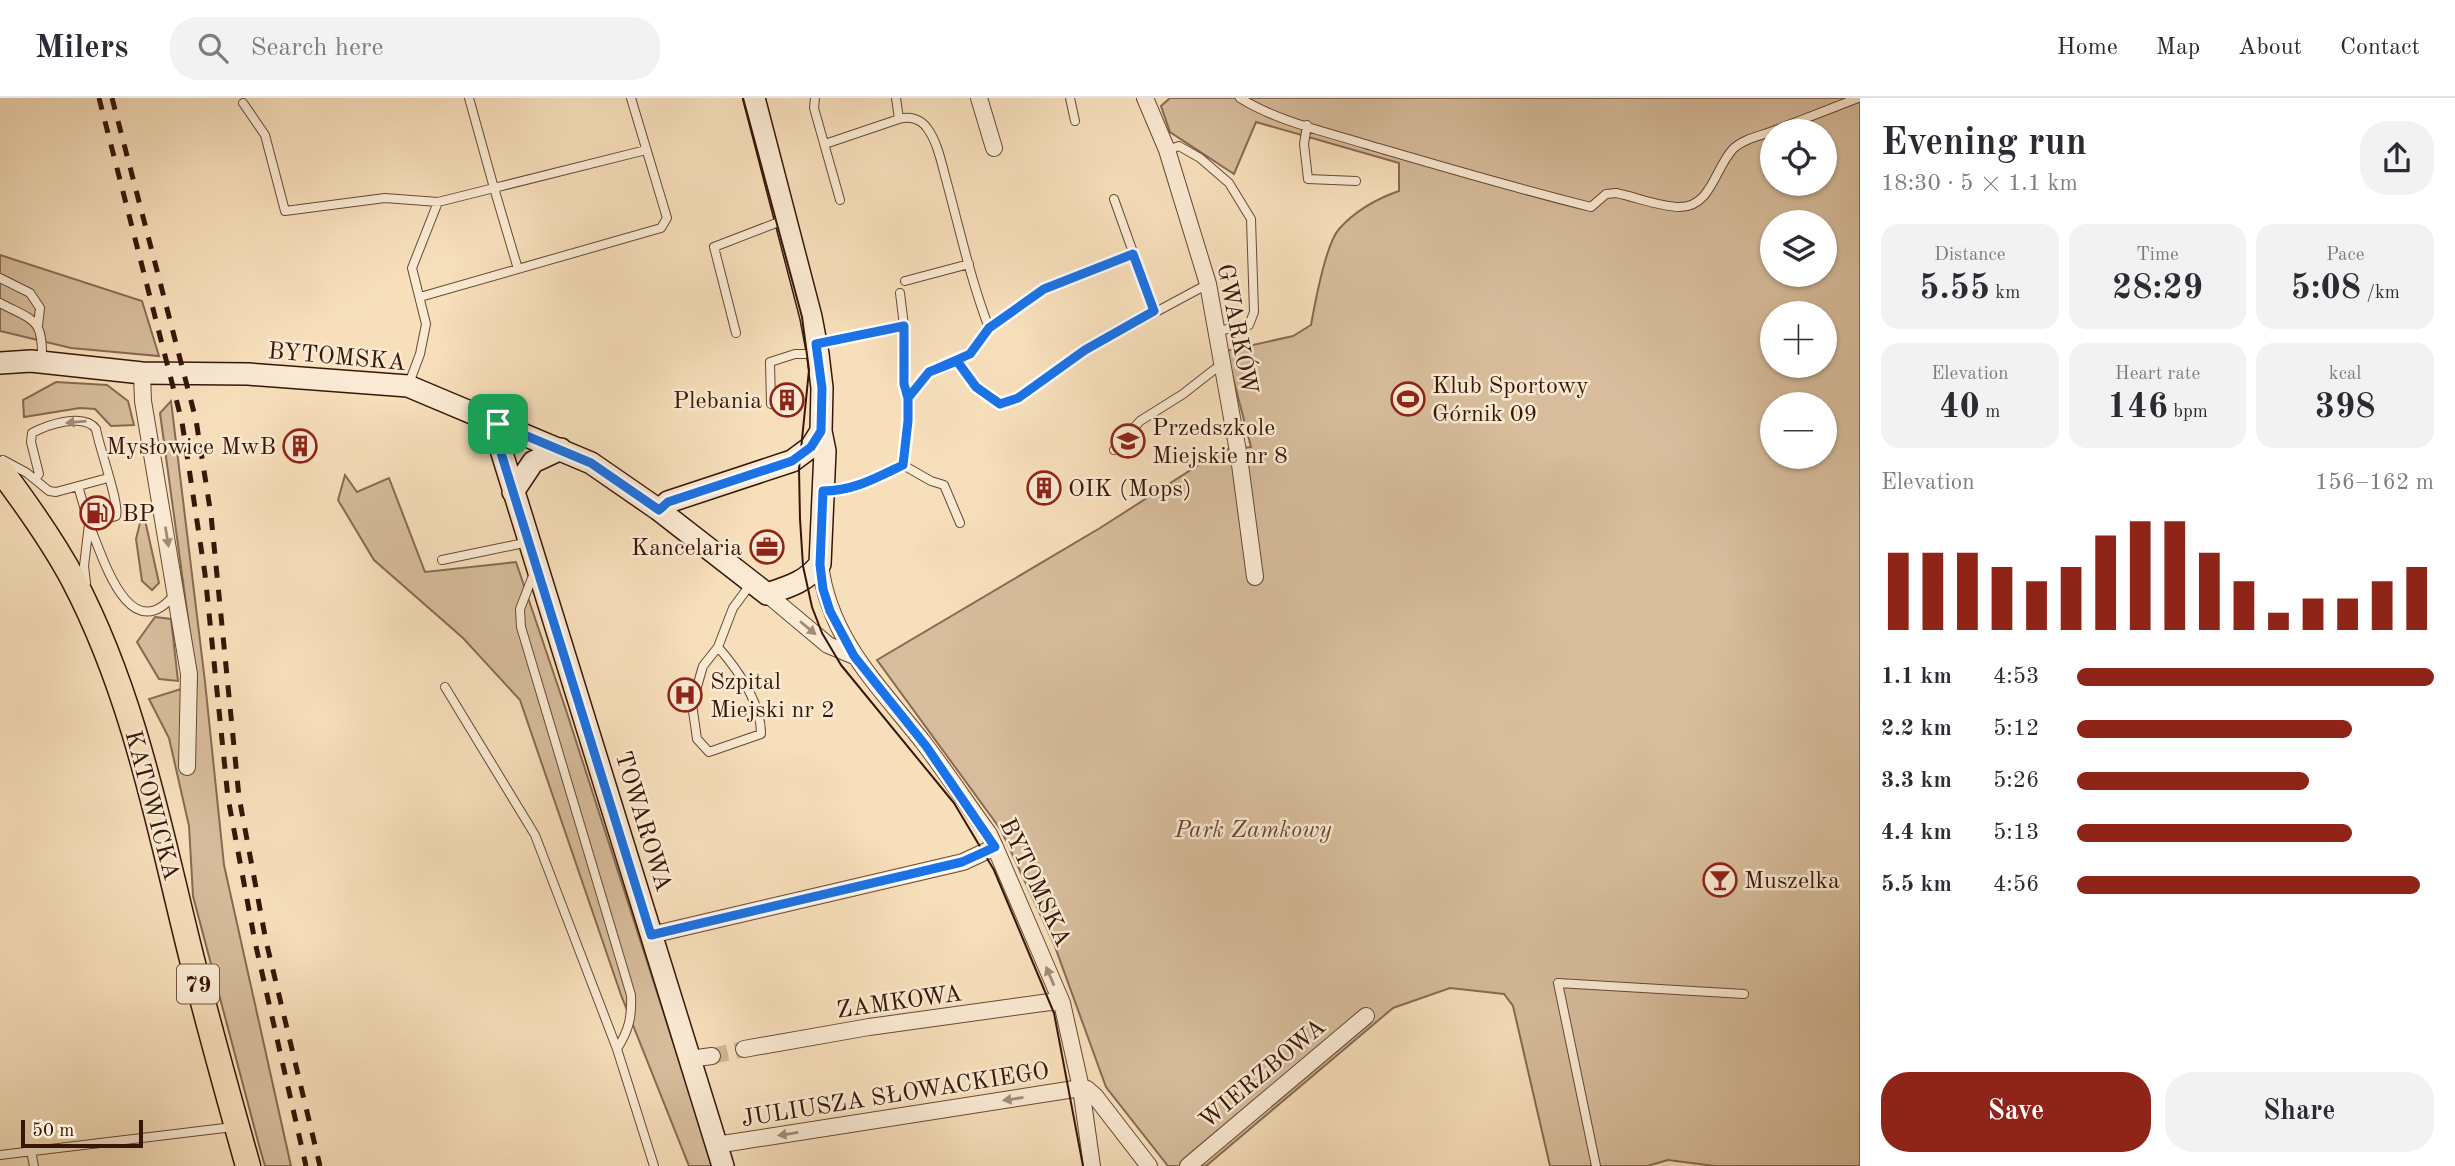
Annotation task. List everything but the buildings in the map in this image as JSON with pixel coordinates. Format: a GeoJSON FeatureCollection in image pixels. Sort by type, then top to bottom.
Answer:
{"type":"FeatureCollection","features":[{"type":"Feature","properties":{"kind":"main road","name":"KATOWICKA"},"geometry":{"type":"LineString","coordinates":[[0,469],[54,545],[91,616],[134,730],[164,839],[184,930],[248,1166]]}},
{"type":"Feature","properties":{"kind":"street"},"geometry":{"type":"LineString","coordinates":[[754,98],[817,349],[822,388],[821,431],[825,451],[820,565],[805,580],[760,588]]}},
{"type":"Feature","properties":{"kind":"street"},"geometry":{"type":"LineString","coordinates":[[979,98],[994,148]]}},
{"type":"Feature","properties":{"kind":"street","name":"GWARKÓW"},"geometry":{"type":"LineString","coordinates":[[1144,98],[1167,149],[1208,284],[1239,457],[1255,577]]}},
{"type":"Feature","properties":{"kind":"street","name":"BYTOMSKA"},"geometry":{"type":"LineString","coordinates":[[0,350],[37,362]]}},
{"type":"Feature","properties":{"kind":"street","name":"BYTOMSKA"},"geometry":{"type":"LineString","coordinates":[[0,363],[37,362],[142,373],[248,374],[408,386],[591,463],[659,510],[828,645],[854,656]]}},
{"type":"Feature","properties":{"kind":"street"},"geometry":{"type":"LineString","coordinates":[[142,373],[143,401],[189,674],[187,767]]}},
{"type":"Feature","properties":{"kind":"street","name":"TOWAROWA"},"geometry":{"type":"LineString","coordinates":[[498,424],[496,437],[723,1166]]}},
{"type":"Feature","properties":{"kind":"street"},"geometry":{"type":"LineString","coordinates":[[659,510],[668,502],[792,461],[805,452],[821,431]]}},
{"type":"Feature","properties":{"kind":"street"},"geometry":{"type":"LineString","coordinates":[[513,492],[534,462],[561,449]]}},
{"type":"Feature","properties":{"kind":"street"},"geometry":{"type":"LineString","coordinates":[[792,461],[806,467],[824,487]]}},
{"type":"Feature","properties":{"kind":"street","name":"BYTOMSKA"},"geometry":{"type":"LineString","coordinates":[[820,565],[823,589],[830,611],[854,656],[926,746],[995,847],[1062,1003],[1081,1088],[1091,1166]]}},
{"type":"Feature","properties":{"kind":"street"},"geometry":{"type":"LineString","coordinates":[[651,935],[962,862],[995,847]]}},
{"type":"Feature","properties":{"kind":"street","name":"ZAMKOWA"},"geometry":{"type":"LineString","coordinates":[[744,1049],[869,1027],[1050,1002],[1062,1003]]}},
{"type":"Feature","properties":{"kind":"street","name":"WIERZBOWA"},"geometry":{"type":"LineString","coordinates":[[1188,1166],[1366,1016]]}},
{"type":"Feature","properties":{"kind":"street"},"geometry":{"type":"LineString","coordinates":[[690,1059],[712,1056]]}},
{"type":"Feature","properties":{"kind":"street"},"geometry":{"type":"LineString","coordinates":[[1081,1088],[1087,1089],[1095,1096],[1149,1166]]}},
{"type":"Feature","properties":{"kind":"street","name":"JULIUSZA SŁOWACKIEGO"},"geometry":{"type":"LineString","coordinates":[[716,1145],[1081,1088]]}},
{"type":"Feature","properties":{"kind":"lane"},"geometry":{"type":"LineString","coordinates":[[469,98],[517,269]]}},
{"type":"Feature","properties":{"kind":"lane"},"geometry":{"type":"LineString","coordinates":[[420,297],[661,228],[667,218],[631,98]]}},
{"type":"Feature","properties":{"kind":"lane"},"geometry":{"type":"LineString","coordinates":[[815,98],[814,108],[840,200]]}},
{"type":"Feature","properties":{"kind":"lane"},"geometry":{"type":"LineString","coordinates":[[896,98],[899,119]]}},
{"type":"Feature","properties":{"kind":"lane"},"geometry":{"type":"LineString","coordinates":[[1070,98],[1075,121]]}},
{"type":"Feature","properties":{"kind":"lane"},"geometry":{"type":"LineString","coordinates":[[1240,98],[1261,111],[1466,174],[1591,206],[1606,194],[1616,193],[1679,207],[1693,205],[1703,199],[1732,150],[1740,143],[1760,136]]}},
{"type":"Feature","properties":{"kind":"lane"},"geometry":{"type":"LineString","coordinates":[[1804,119],[1858,98]]}},
{"type":"Feature","properties":{"kind":"lane"},"geometry":{"type":"LineString","coordinates":[[243,103],[265,135],[285,211],[385,198],[438,202],[646,150]]}},
{"type":"Feature","properties":{"kind":"lane"},"geometry":{"type":"LineString","coordinates":[[825,144],[909,117],[919,120],[929,130],[942,165],[979,302],[989,328]]}},
{"type":"Feature","properties":{"kind":"lane"},"geometry":{"type":"LineString","coordinates":[[1307,125],[1304,144],[1308,179],[1356,181]]}},
{"type":"Feature","properties":{"kind":"lane"},"geometry":{"type":"LineString","coordinates":[[1167,149],[1179,146],[1200,158],[1228,184],[1251,219],[1254,312],[1249,325],[1217,331]]}},
{"type":"Feature","properties":{"kind":"lane"},"geometry":{"type":"LineString","coordinates":[[1114,199],[1154,311]]}},
{"type":"Feature","properties":{"kind":"lane"},"geometry":{"type":"LineString","coordinates":[[408,386],[420,354],[426,324],[412,268],[438,202]]}},
{"type":"Feature","properties":{"kind":"lane"},"geometry":{"type":"LineString","coordinates":[[736,333],[714,247],[786,218]]}},
{"type":"Feature","properties":{"kind":"lane"},"geometry":{"type":"LineString","coordinates":[[908,398],[929,372],[970,354],[989,328],[1044,289],[1133,254]]}},
{"type":"Feature","properties":{"kind":"lane"},"geometry":{"type":"LineString","coordinates":[[905,281],[969,264]]}},
{"type":"Feature","properties":{"kind":"lane"},"geometry":{"type":"LineString","coordinates":[[0,278],[30,293],[40,308],[37,325]]}},
{"type":"Feature","properties":{"kind":"lane"},"geometry":{"type":"LineString","coordinates":[[957,361],[976,387],[1000,404],[1018,398],[1085,350],[1208,284]]}},
{"type":"Feature","properties":{"kind":"lane"},"geometry":{"type":"LineString","coordinates":[[900,293],[904,326],[904,384],[908,398],[903,465]]}},
{"type":"Feature","properties":{"kind":"lane"},"geometry":{"type":"LineString","coordinates":[[0,303],[37,325],[43,337],[37,362]]}},
{"type":"Feature","properties":{"kind":"lane"},"geometry":{"type":"LineString","coordinates":[[771,404],[770,362],[904,326]]}},
{"type":"Feature","properties":{"kind":"lane"},"geometry":{"type":"LineString","coordinates":[[1114,450],[1140,421],[1223,366]]}},
{"type":"Feature","properties":{"kind":"lane"},"geometry":{"type":"LineString","coordinates":[[35,479],[39,474],[31,442],[32,433],[86,420],[96,429],[118,512],[111,519],[89,524]]}},
{"type":"Feature","properties":{"kind":"lane"},"geometry":{"type":"LineString","coordinates":[[0,458],[35,479],[49,491],[56,492],[108,478]]}},
{"type":"Feature","properties":{"kind":"lane"},"geometry":{"type":"LineString","coordinates":[[824,487],[839,491],[860,485],[903,465]]}},
{"type":"Feature","properties":{"kind":"lane"},"geometry":{"type":"LineString","coordinates":[[903,465],[931,481],[944,485],[960,523]]}},
{"type":"Feature","properties":{"kind":"lane"},"geometry":{"type":"LineString","coordinates":[[78,486],[89,524],[114,581],[132,608],[143,612],[155,610],[167,604],[176,593]]}},
{"type":"Feature","properties":{"kind":"lane"},"geometry":{"type":"LineString","coordinates":[[89,524],[83,566],[91,616]]}},
{"type":"Feature","properties":{"kind":"lane"},"geometry":{"type":"LineString","coordinates":[[442,559],[529,542]]}},
{"type":"Feature","properties":{"kind":"lane"},"geometry":{"type":"LineString","coordinates":[[537,567],[522,601],[519,617],[631,995],[630,1024],[617,1049]]}},
{"type":"Feature","properties":{"kind":"lane"},"geometry":{"type":"LineString","coordinates":[[718,647],[735,666],[755,705],[761,720],[761,734],[709,752],[697,739],[692,704],[703,666],[718,647],[733,608],[760,588]]}},
{"type":"Feature","properties":{"kind":"lane"},"geometry":{"type":"LineString","coordinates":[[445,687],[536,835],[617,1049],[654,1166]]}},
{"type":"Feature","properties":{"kind":"lane"},"geometry":{"type":"LineString","coordinates":[[1596,1166],[1558,983],[1744,994]]}},
{"type":"Feature","properties":{"kind":"lane"},"geometry":{"type":"LineString","coordinates":[[0,1155],[237,1127]]}},
{"type":"Feature","properties":{"kind":"lane"},"geometry":{"type":"LineString","coordinates":[[31,1151],[34,1166]]}},
{"type":"Feature","properties":{"kind":"green space","name":"Park Zamkowy"},"geometry":{"type":"Polygon","coordinates":[[[1170,98],[1860,98],[1860,1166],[1715,1166],[1668,1160],[1647,1166],[1550,1166],[1513,1006],[1504,994],[1450,988],[1393,1008],[1206,1166],[1168,1166],[1106,1087],[1054,944],[1001,830],[877,660],[1100,528],[1222,450],[1251,447],[1226,351],[1293,336],[1311,325],[1325,261],[1339,229],[1366,206],[1399,191],[1399,163],[1256,122],[1234,174],[1170,132],[1161,106],[1170,98]]]}},
{"type":"Feature","properties":{"kind":"green space"},"geometry":{"type":"Polygon","coordinates":[[[0,255],[142,301],[159,356],[71,348],[0,331],[0,255]]]}},
{"type":"Feature","properties":{"kind":"green space"},"geometry":{"type":"Polygon","coordinates":[[[56,382],[107,385],[128,401],[134,425],[111,426],[95,409],[80,408],[24,417],[23,400],[56,382]]]}},
{"type":"Feature","properties":{"kind":"green space"},"geometry":{"type":"Polygon","coordinates":[[[171,401],[224,865],[291,1166],[265,1166],[193,896],[189,826],[169,738],[149,699],[197,684],[160,413],[171,401]]]}},
{"type":"Feature","properties":{"kind":"green space"},"geometry":{"type":"Polygon","coordinates":[[[345,475],[357,492],[389,478],[425,572],[516,562],[713,1166],[689,1166],[621,995],[520,700],[463,638],[374,560],[338,500],[345,475]]]}},
{"type":"Feature","properties":{"kind":"green space"},"geometry":{"type":"Polygon","coordinates":[[[143,511],[159,583],[152,590],[142,581],[136,539],[143,511]]]}},
{"type":"Feature","properties":{"kind":"green space"},"geometry":{"type":"Polygon","coordinates":[[[155,617],[171,619],[178,681],[159,679],[137,642],[155,617]]]}},
{"type":"Feature","properties":{"kind":"tunnel"},"geometry":{"type":"LineString","coordinates":[[712,1056],[744,1049]]}},
{"type":"Feature","properties":{"kind":"tram line"},"geometry":{"type":"LineString","coordinates":[[743,98],[802,317],[809,370],[799,469],[800,519],[803,566],[812,607],[822,633],[841,665],[954,803],[994,870],[1054,1013],[1083,1166]]}},
{"type":"Feature","properties":{"kind":"railway"},"geometry":{"type":"LineString","coordinates":[[99,98],[182,422],[205,574],[228,798],[255,942],[306,1166]]}},
{"type":"Feature","properties":{"kind":"railway"},"geometry":{"type":"LineString","coordinates":[[112,98],[196,420],[211,515],[239,797],[266,941],[320,1166]]}},
{"type":"Feature","properties":{"kind":"place","name":"Klub Sportowy Górnik 09"},"geometry":{"type":"Point","coordinates":[1408,399]}},
{"type":"Feature","properties":{"kind":"place","name":"Plebania"},"geometry":{"type":"Point","coordinates":[787,400]}},
{"type":"Feature","properties":{"kind":"place","name":"Przedszkole Miejskie nr 8"},"geometry":{"type":"Point","coordinates":[1128,441]}},
{"type":"Feature","properties":{"kind":"place","name":"Mysłowice MwB"},"geometry":{"type":"Point","coordinates":[300,446]}},
{"type":"Feature","properties":{"kind":"place","name":"OIK (Mops)"},"geometry":{"type":"Point","coordinates":[1044,488]}},
{"type":"Feature","properties":{"kind":"place","name":"BP"},"geometry":{"type":"Point","coordinates":[97,513]}},
{"type":"Feature","properties":{"kind":"place","name":"Kancelaria"},"geometry":{"type":"Point","coordinates":[767,547]}},
{"type":"Feature","properties":{"kind":"place","name":"Szpital Miejski nr 2"},"geometry":{"type":"Point","coordinates":[685,695]}},
{"type":"Feature","properties":{"kind":"place","name":"Muszelka"},"geometry":{"type":"Point","coordinates":[1720,880]}},
{"type":"Feature","properties":{"kind":"route"},"geometry":{"type":"LineString","coordinates":[[498,424],[496,437],[651,935],[962,862],[995,847],[989,834],[926,746],[854,656],[830,611],[823,589],[820,565],[823,491],[839,491],[860,485],[903,465],[906,454],[908,398],[929,372],[957,361],[976,387],[1000,404],[1018,398],[1085,350],[1154,311],[1133,254],[1044,289],[989,328],[970,354],[929,372],[908,398],[904,384],[904,326],[816,344],[822,388],[821,431],[811,447],[792,461],[668,502],[659,510],[591,463],[498,424]]}}]}
